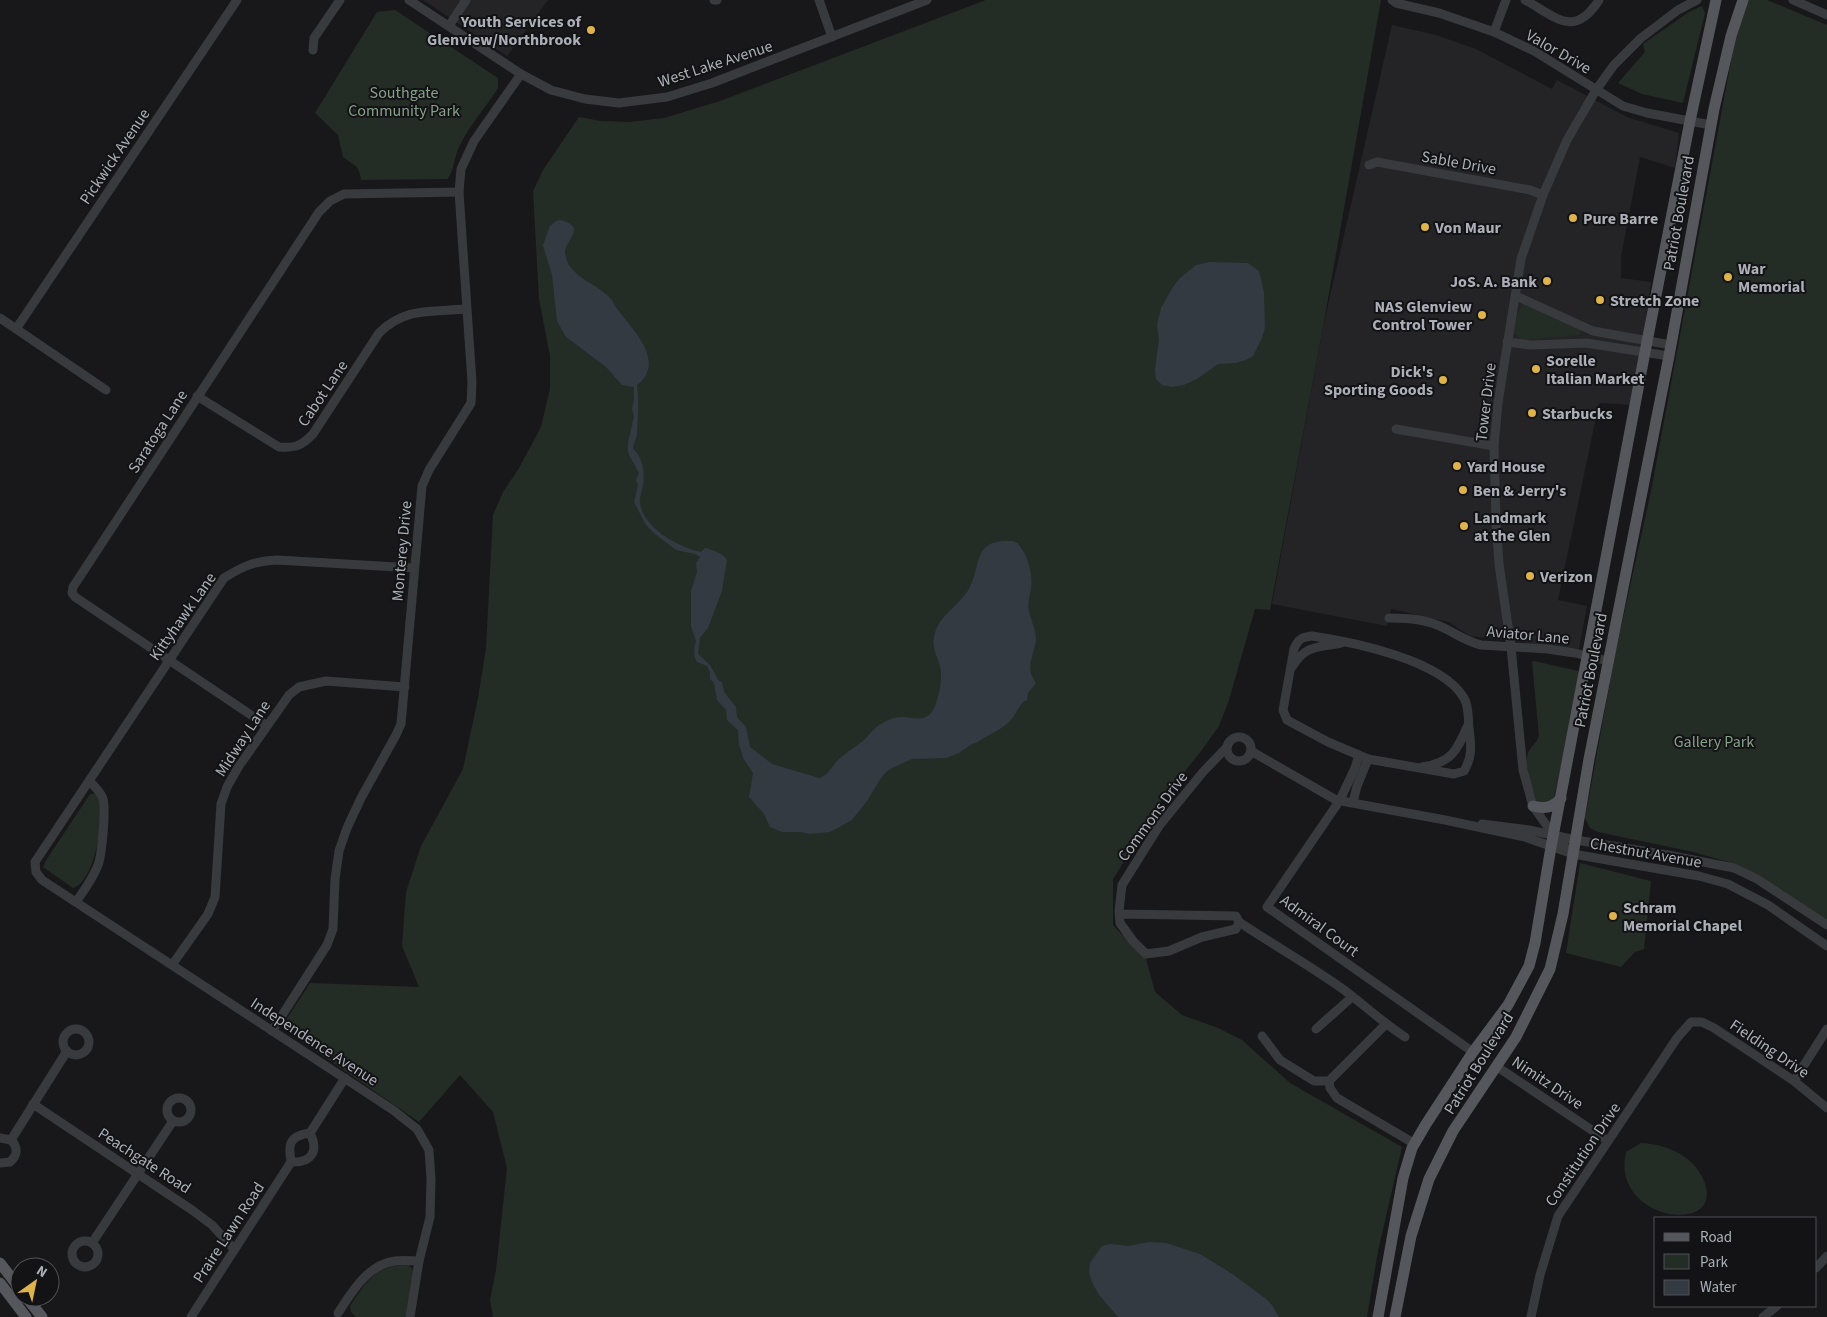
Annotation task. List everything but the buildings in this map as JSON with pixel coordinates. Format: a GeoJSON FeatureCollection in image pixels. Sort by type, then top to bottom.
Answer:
{"type":"FeatureCollection","features":[{"type":"Feature","properties":{"kind":"main road","name":"Patriot Boulevard"},"geometry":{"type":"LineString","coordinates":[[1378,1317],[1403,1178],[1415,1144],[1473,1052],[1508,1004],[1529,966],[1535,943],[1552,841],[1589,656],[1646,346],[1690,120],[1716,0]]}},
{"type":"Feature","properties":{"kind":"main road","name":"Patriot Boulevard"},"geometry":{"type":"LineString","coordinates":[[1396,1317],[1411,1236],[1428,1179],[1453,1132],[1516,1037],[1550,969],[1563,914],[1589,759],[1670,350],[1711,125],[1731,36],[1742,0]]}},
{"type":"Feature","properties":{"kind":"main road"},"geometry":{"type":"LineString","coordinates":[[1533,806],[1548,808],[1556,804],[1561,798]]}},
{"type":"Feature","properties":{"kind":"main road"},"geometry":{"type":"LineString","coordinates":[[0,1263],[10,1276]]}},
{"type":"Feature","properties":{"kind":"main road"},"geometry":{"type":"LineString","coordinates":[[0,1283],[26,1317]]}},
{"type":"Feature","properties":{"kind":"main road"},"geometry":{"type":"LineString","coordinates":[[34,1307],[42,1317]]}},
{"type":"Feature","properties":{"kind":"street","name":"Pickwick Avenue"},"geometry":{"type":"LineString","coordinates":[[16,329],[237,0]]}},
{"type":"Feature","properties":{"kind":"street"},"geometry":{"type":"LineString","coordinates":[[313,50],[314,38],[340,0]]}},
{"type":"Feature","properties":{"kind":"street","name":"West Lake Avenue"},"geometry":{"type":"LineString","coordinates":[[409,0],[521,74],[552,90],[585,99],[619,103],[667,97],[712,83],[927,0]]}},
{"type":"Feature","properties":{"kind":"street"},"geometry":{"type":"LineString","coordinates":[[448,26],[466,0]]}},
{"type":"Feature","properties":{"kind":"street"},"geometry":{"type":"LineString","coordinates":[[818,0],[832,37]]}},
{"type":"Feature","properties":{"kind":"street","name":"Valor Drive"},"geometry":{"type":"LineString","coordinates":[[1392,0],[1396,3],[1439,13],[1494,32],[1534,51],[1623,106],[1647,113],[1711,125]]}},
{"type":"Feature","properties":{"kind":"street"},"geometry":{"type":"LineString","coordinates":[[1494,32],[1506,0]]}},
{"type":"Feature","properties":{"kind":"street"},"geometry":{"type":"LineString","coordinates":[[1525,0],[1558,19],[1570,23],[1582,20],[1599,0]]}},
{"type":"Feature","properties":{"kind":"street","name":"Tower Drive"},"geometry":{"type":"LineString","coordinates":[[1552,841],[1533,806],[1522,770],[1511,647],[1499,564],[1494,446],[1507,342],[1522,259],[1543,195],[1567,140],[1596,90],[1614,65],[1641,38],[1678,10],[1697,0]]}},
{"type":"Feature","properties":{"kind":"street"},"geometry":{"type":"LineString","coordinates":[[1793,0],[1827,15]]}},
{"type":"Feature","properties":{"kind":"street","name":"Monterey Drive"},"geometry":{"type":"LineString","coordinates":[[272,1031],[328,945],[333,929],[335,879],[339,851],[361,798],[396,735],[403,714],[422,486],[429,470],[472,403],[459,192],[461,169],[474,141],[521,74]]}},
{"type":"Feature","properties":{"kind":"street","name":"Sable Drive"},"geometry":{"type":"LineString","coordinates":[[1369,165],[1377,162],[1530,190],[1543,195]]}},
{"type":"Feature","properties":{"kind":"street","name":"Saratoga Lane"},"geometry":{"type":"LineString","coordinates":[[266,725],[75,597],[72,593],[76,582],[319,212],[330,201],[344,194],[459,192]]}},
{"type":"Feature","properties":{"kind":"street"},"geometry":{"type":"LineString","coordinates":[[1516,296],[1601,333],[1646,346],[1670,350]]}},
{"type":"Feature","properties":{"kind":"street","name":"Cabot Lane"},"geometry":{"type":"LineString","coordinates":[[198,396],[278,447],[293,448],[304,443],[313,434],[379,333],[388,324],[402,316],[416,313],[466,309]]}},
{"type":"Feature","properties":{"kind":"street"},"geometry":{"type":"LineString","coordinates":[[0,318],[106,390]]}},
{"type":"Feature","properties":{"kind":"street"},"geometry":{"type":"LineString","coordinates":[[1584,327],[1584,343]]}},
{"type":"Feature","properties":{"kind":"street"},"geometry":{"type":"LineString","coordinates":[[1507,342],[1531,345],[1584,343],[1646,346]]}},
{"type":"Feature","properties":{"kind":"street"},"geometry":{"type":"LineString","coordinates":[[1396,429],[1494,446]]}},
{"type":"Feature","properties":{"kind":"street","name":"Kittyhawk Lane"},"geometry":{"type":"LineString","coordinates":[[36,872],[35,862],[224,578],[242,567],[258,561],[277,560],[414,568]]}},
{"type":"Feature","properties":{"kind":"street","name":"Aviator Lane"},"geometry":{"type":"LineString","coordinates":[[1389,618],[1414,618],[1431,622],[1476,644],[1546,649],[1608,661]]}},
{"type":"Feature","properties":{"kind":"street"},"geometry":{"type":"LineString","coordinates":[[1312,636],[1346,642],[1382,650],[1405,658],[1454,686],[1465,699],[1468,723],[1471,749],[1470,760],[1464,772],[1454,774],[1368,759],[1328,742],[1287,720],[1283,710],[1297,641],[1303,637],[1312,636]]}},
{"type":"Feature","properties":{"kind":"street"},"geometry":{"type":"LineString","coordinates":[[1290,671],[1296,660],[1312,648],[1346,642]]}},
{"type":"Feature","properties":{"kind":"street","name":"Midway Lane"},"geometry":{"type":"LineString","coordinates":[[172,966],[208,914],[215,897],[221,804],[227,787],[266,725],[289,695],[300,687],[326,682],[404,687]]}},
{"type":"Feature","properties":{"kind":"street"},"geometry":{"type":"LineString","coordinates":[[1417,767],[1432,765],[1448,759],[1459,747],[1468,723]]}},
{"type":"Feature","properties":{"kind":"street","name":"Chestnut Avenue"},"geometry":{"type":"LineString","coordinates":[[1227,747],[1231,740],[1241,737],[1250,744],[1251,751],[1336,800],[1445,820],[1525,838],[1552,841],[1576,840],[1734,868],[1764,884],[1827,925]]}},
{"type":"Feature","properties":{"kind":"street"},"geometry":{"type":"LineString","coordinates":[[1227,747],[1229,755],[1239,761],[1247,758],[1251,751]]}},
{"type":"Feature","properties":{"kind":"street","name":"Commons Drive"},"geometry":{"type":"LineString","coordinates":[[1227,747],[1203,772],[1159,826],[1122,885],[1119,911],[1120,923],[1133,942],[1146,954],[1169,951],[1202,937],[1236,929],[1239,922]]}},
{"type":"Feature","properties":{"kind":"street","name":"Admiral Court"},"geometry":{"type":"LineString","coordinates":[[1359,755],[1340,800],[1267,907],[1473,1052]]}},
{"type":"Feature","properties":{"kind":"street"},"geometry":{"type":"LineString","coordinates":[[1353,802],[1368,759]]}},
{"type":"Feature","properties":{"kind":"street"},"geometry":{"type":"LineString","coordinates":[[76,902],[99,862],[105,806],[99,790],[89,781]]}},
{"type":"Feature","properties":{"kind":"street","name":"Chestnut Avenue"},"geometry":{"type":"LineString","coordinates":[[1552,841],[1574,854],[1699,876],[1728,884],[1768,906],[1827,946]]}},
{"type":"Feature","properties":{"kind":"street","name":"Independence Avenue"},"geometry":{"type":"LineString","coordinates":[[36,872],[42,880],[345,1078],[417,1128],[429,1150],[431,1179],[430,1217],[419,1261],[410,1317]]}},
{"type":"Feature","properties":{"kind":"street"},"geometry":{"type":"LineString","coordinates":[[1119,911],[1122,914],[1236,916],[1239,922],[1352,996],[1378,1016],[1385,1025],[1404,1037]]}},
{"type":"Feature","properties":{"kind":"street"},"geometry":{"type":"LineString","coordinates":[[1316,1029],[1352,996]]}},
{"type":"Feature","properties":{"kind":"street","name":"Fielding Drive"},"geometry":{"type":"LineString","coordinates":[[1691,1022],[1702,1022],[1714,1028],[1794,1081],[1827,1108]]}},
{"type":"Feature","properties":{"kind":"street","name":"Constitution Drive"},"geometry":{"type":"LineString","coordinates":[[1531,1317],[1540,1275],[1558,1216],[1677,1038],[1691,1022]]}},
{"type":"Feature","properties":{"kind":"street"},"geometry":{"type":"LineString","coordinates":[[1262,1036],[1280,1060],[1314,1081],[1329,1081],[1385,1025]]}},
{"type":"Feature","properties":{"kind":"street"},"geometry":{"type":"LineString","coordinates":[[1794,1081],[1827,1029]]}},
{"type":"Feature","properties":{"kind":"street"},"geometry":{"type":"LineString","coordinates":[[11,1140],[67,1051]]}},
{"type":"Feature","properties":{"kind":"street","name":"Nimitz Drive"},"geometry":{"type":"LineString","coordinates":[[1496,1066],[1608,1141]]}},
{"type":"Feature","properties":{"kind":"street"},"geometry":{"type":"LineString","coordinates":[[310,1133],[315,1146],[314,1152],[306,1160],[291,1162],[290,1144],[292,1140],[297,1136],[310,1133],[345,1078]]}},
{"type":"Feature","properties":{"kind":"street"},"geometry":{"type":"LineString","coordinates":[[1329,1081],[1330,1088],[1337,1098],[1415,1144]]}},
{"type":"Feature","properties":{"kind":"street","name":"Peachgate Road"},"geometry":{"type":"LineString","coordinates":[[33,1104],[192,1210],[212,1225],[234,1249]]}},
{"type":"Feature","properties":{"kind":"street"},"geometry":{"type":"LineString","coordinates":[[92,1243],[173,1121]]}},
{"type":"Feature","properties":{"kind":"street"},"geometry":{"type":"LineString","coordinates":[[0,1138],[8,1138],[16,1147],[16,1156],[10,1162],[0,1163]]}},
{"type":"Feature","properties":{"kind":"street","name":"Praire Lawn Road"},"geometry":{"type":"LineString","coordinates":[[191,1317],[291,1162]]}},
{"type":"Feature","properties":{"kind":"street"},"geometry":{"type":"LineString","coordinates":[[1817,1267],[1827,1256]]}},
{"type":"Feature","properties":{"kind":"street"},"geometry":{"type":"LineString","coordinates":[[339,1316],[358,1284],[376,1268],[394,1261],[419,1261]]}},
{"type":"Feature","properties":{"kind":"street"},"geometry":{"type":"LineString","coordinates":[[1763,1317],[1776,1307]]}},
{"type":"Feature","properties":{"kind":"shaded area"},"geometry":{"type":"Polygon","coordinates":[[[423,0],[548,0],[507,56],[423,0]]]}},
{"type":"Feature","properties":{"kind":"shaded area"},"geometry":{"type":"Polygon","coordinates":[[[1392,25],[1436,35],[1476,49],[1552,89],[1557,80],[1627,117],[1679,133],[1675,168],[1640,157],[1621,257],[1621,278],[1651,282],[1633,405],[1599,403],[1558,600],[1587,606],[1579,649],[1470,636],[1449,622],[1391,609],[1387,626],[1272,604],[1323,327],[1392,25]]]}},
{"type":"Feature","properties":{"kind":"green space"},"geometry":{"type":"Polygon","coordinates":[[[986,0],[1381,0],[1270,610],[1255,609],[1229,700],[1219,726],[1152,812],[1140,836],[1113,879],[1113,925],[1146,959],[1155,992],[1182,1015],[1218,1028],[1242,1040],[1290,1083],[1402,1147],[1378,1251],[1367,1317],[493,1317],[490,1300],[496,1270],[507,1168],[493,1112],[460,1075],[419,1122],[287,1031],[284,1023],[310,983],[419,987],[402,946],[406,892],[421,846],[463,769],[486,648],[493,515],[503,492],[519,468],[541,427],[550,388],[550,356],[539,299],[533,191],[543,170],[579,117],[601,121],[629,122],[664,118],[720,101],[986,0]]]}},
{"type":"Feature","properties":{"kind":"green space","name":"Gallery Park"},"geometry":{"type":"Polygon","coordinates":[[[1748,0],[1767,0],[1827,25],[1827,922],[1735,864],[1693,852],[1598,832],[1590,828],[1585,818],[1615,655],[1651,491],[1735,40],[1748,0]]]}},
{"type":"Feature","properties":{"kind":"green space"},"geometry":{"type":"Polygon","coordinates":[[[1702,6],[1705,13],[1683,103],[1642,94],[1618,83],[1645,52],[1643,44],[1689,12],[1702,6]]]}},
{"type":"Feature","properties":{"kind":"green space","name":"Southgate Community Park"},"geometry":{"type":"Polygon","coordinates":[[[395,10],[498,78],[498,88],[463,139],[447,179],[361,180],[357,167],[343,157],[338,135],[315,113],[377,12],[395,10]]]}},
{"type":"Feature","properties":{"kind":"green space"},"geometry":{"type":"Polygon","coordinates":[[[1523,304],[1581,330],[1580,335],[1520,339],[1513,331],[1518,312],[1523,304]]]}},
{"type":"Feature","properties":{"kind":"green space"},"geometry":{"type":"Polygon","coordinates":[[[1532,662],[1578,671],[1582,675],[1552,806],[1537,802],[1529,778],[1527,764],[1528,753],[1539,736],[1532,662]]]}},
{"type":"Feature","properties":{"kind":"green space"},"geometry":{"type":"Polygon","coordinates":[[[98,793],[101,815],[97,845],[88,873],[81,883],[73,888],[43,867],[90,794],[98,793]]]}},
{"type":"Feature","properties":{"kind":"green space"},"geometry":{"type":"Polygon","coordinates":[[[1580,863],[1651,881],[1644,949],[1635,952],[1621,967],[1566,953],[1580,863]]]}},
{"type":"Feature","properties":{"kind":"green space"},"geometry":{"type":"Polygon","coordinates":[[[1641,1143],[1665,1147],[1687,1158],[1693,1164],[1698,1170],[1707,1192],[1703,1206],[1690,1214],[1672,1214],[1653,1208],[1636,1196],[1626,1177],[1626,1152],[1641,1143]]]}},
{"type":"Feature","properties":{"kind":"green space"},"geometry":{"type":"Polygon","coordinates":[[[402,1265],[409,1265],[414,1272],[409,1317],[356,1317],[351,1312],[350,1306],[365,1284],[377,1273],[402,1265]]]}},
{"type":"Feature","properties":{"kind":"water"},"geometry":{"type":"Polygon","coordinates":[[[560,220],[568,222],[574,228],[574,232],[565,250],[566,259],[570,267],[612,300],[637,334],[648,355],[649,365],[646,376],[637,385],[637,433],[633,449],[639,456],[643,470],[644,480],[640,504],[643,513],[655,529],[664,536],[692,550],[701,552],[705,548],[714,551],[723,555],[727,560],[722,591],[708,628],[700,638],[698,654],[710,665],[719,681],[722,682],[724,692],[736,707],[737,717],[746,727],[750,747],[772,764],[819,778],[825,775],[841,757],[861,743],[876,727],[883,723],[902,717],[927,717],[933,710],[941,683],[941,671],[934,645],[936,629],[969,589],[983,550],[995,542],[1011,541],[1017,543],[1022,549],[1030,571],[1031,583],[1028,608],[1036,640],[1030,667],[1032,677],[1036,683],[1028,693],[1027,700],[1006,724],[959,753],[946,758],[912,759],[892,768],[879,781],[867,801],[852,820],[830,832],[810,834],[782,832],[770,827],[764,814],[749,797],[753,773],[743,758],[738,730],[727,720],[726,710],[717,700],[714,683],[710,679],[710,672],[707,666],[697,662],[695,657],[696,641],[691,626],[691,591],[697,572],[696,563],[700,557],[676,550],[655,534],[646,525],[634,502],[638,485],[636,480],[639,473],[629,455],[628,443],[634,416],[632,409],[634,387],[622,385],[606,367],[566,337],[557,321],[552,275],[543,245],[550,226],[560,220]]]}},
{"type":"Feature","properties":{"kind":"water"},"geometry":{"type":"Polygon","coordinates":[[[1210,262],[1248,263],[1259,271],[1264,292],[1265,328],[1262,338],[1253,356],[1246,360],[1236,363],[1218,364],[1197,379],[1184,385],[1172,387],[1162,385],[1156,379],[1155,370],[1159,339],[1157,325],[1161,308],[1179,279],[1196,265],[1210,262]]]}},
{"type":"Feature","properties":{"kind":"water"},"geometry":{"type":"Polygon","coordinates":[[[1149,1242],[1166,1243],[1200,1254],[1234,1275],[1266,1299],[1279,1317],[1118,1317],[1099,1295],[1093,1284],[1089,1273],[1090,1263],[1101,1247],[1105,1245],[1128,1246],[1149,1242]]]}},
{"type":"Feature","properties":{"kind":"place","name":"Youth Services of Glenview/Northbrook"},"geometry":{"type":"Point","coordinates":[591,30]}},
{"type":"Feature","properties":{"kind":"place","name":"Pure Barre"},"geometry":{"type":"Point","coordinates":[1573,218]}},
{"type":"Feature","properties":{"kind":"place","name":"Von Maur"},"geometry":{"type":"Point","coordinates":[1425,227]}},
{"type":"Feature","properties":{"kind":"place","name":"War Memorial"},"geometry":{"type":"Point","coordinates":[1728,277]}},
{"type":"Feature","properties":{"kind":"place","name":"JoS. A. Bank"},"geometry":{"type":"Point","coordinates":[1547,281]}},
{"type":"Feature","properties":{"kind":"place","name":"Stretch Zone"},"geometry":{"type":"Point","coordinates":[1600,300]}},
{"type":"Feature","properties":{"kind":"place","name":"NAS Glenview Control Tower"},"geometry":{"type":"Point","coordinates":[1482,315]}},
{"type":"Feature","properties":{"kind":"place","name":"Sorelle Italian Market"},"geometry":{"type":"Point","coordinates":[1536,369]}},
{"type":"Feature","properties":{"kind":"place","name":"Dick's Sporting Goods"},"geometry":{"type":"Point","coordinates":[1443,380]}},
{"type":"Feature","properties":{"kind":"place","name":"Starbucks"},"geometry":{"type":"Point","coordinates":[1532,413]}},
{"type":"Feature","properties":{"kind":"place","name":"Yard House"},"geometry":{"type":"Point","coordinates":[1457,466]}},
{"type":"Feature","properties":{"kind":"place","name":"Ben & Jerry's"},"geometry":{"type":"Point","coordinates":[1463,490]}},
{"type":"Feature","properties":{"kind":"place","name":"Landmark at the Glen"},"geometry":{"type":"Point","coordinates":[1464,526]}},
{"type":"Feature","properties":{"kind":"place","name":"Verizon"},"geometry":{"type":"Point","coordinates":[1530,576]}},
{"type":"Feature","properties":{"kind":"place","name":"Schram Memorial Chapel"},"geometry":{"type":"Point","coordinates":[1613,916]}}]}
